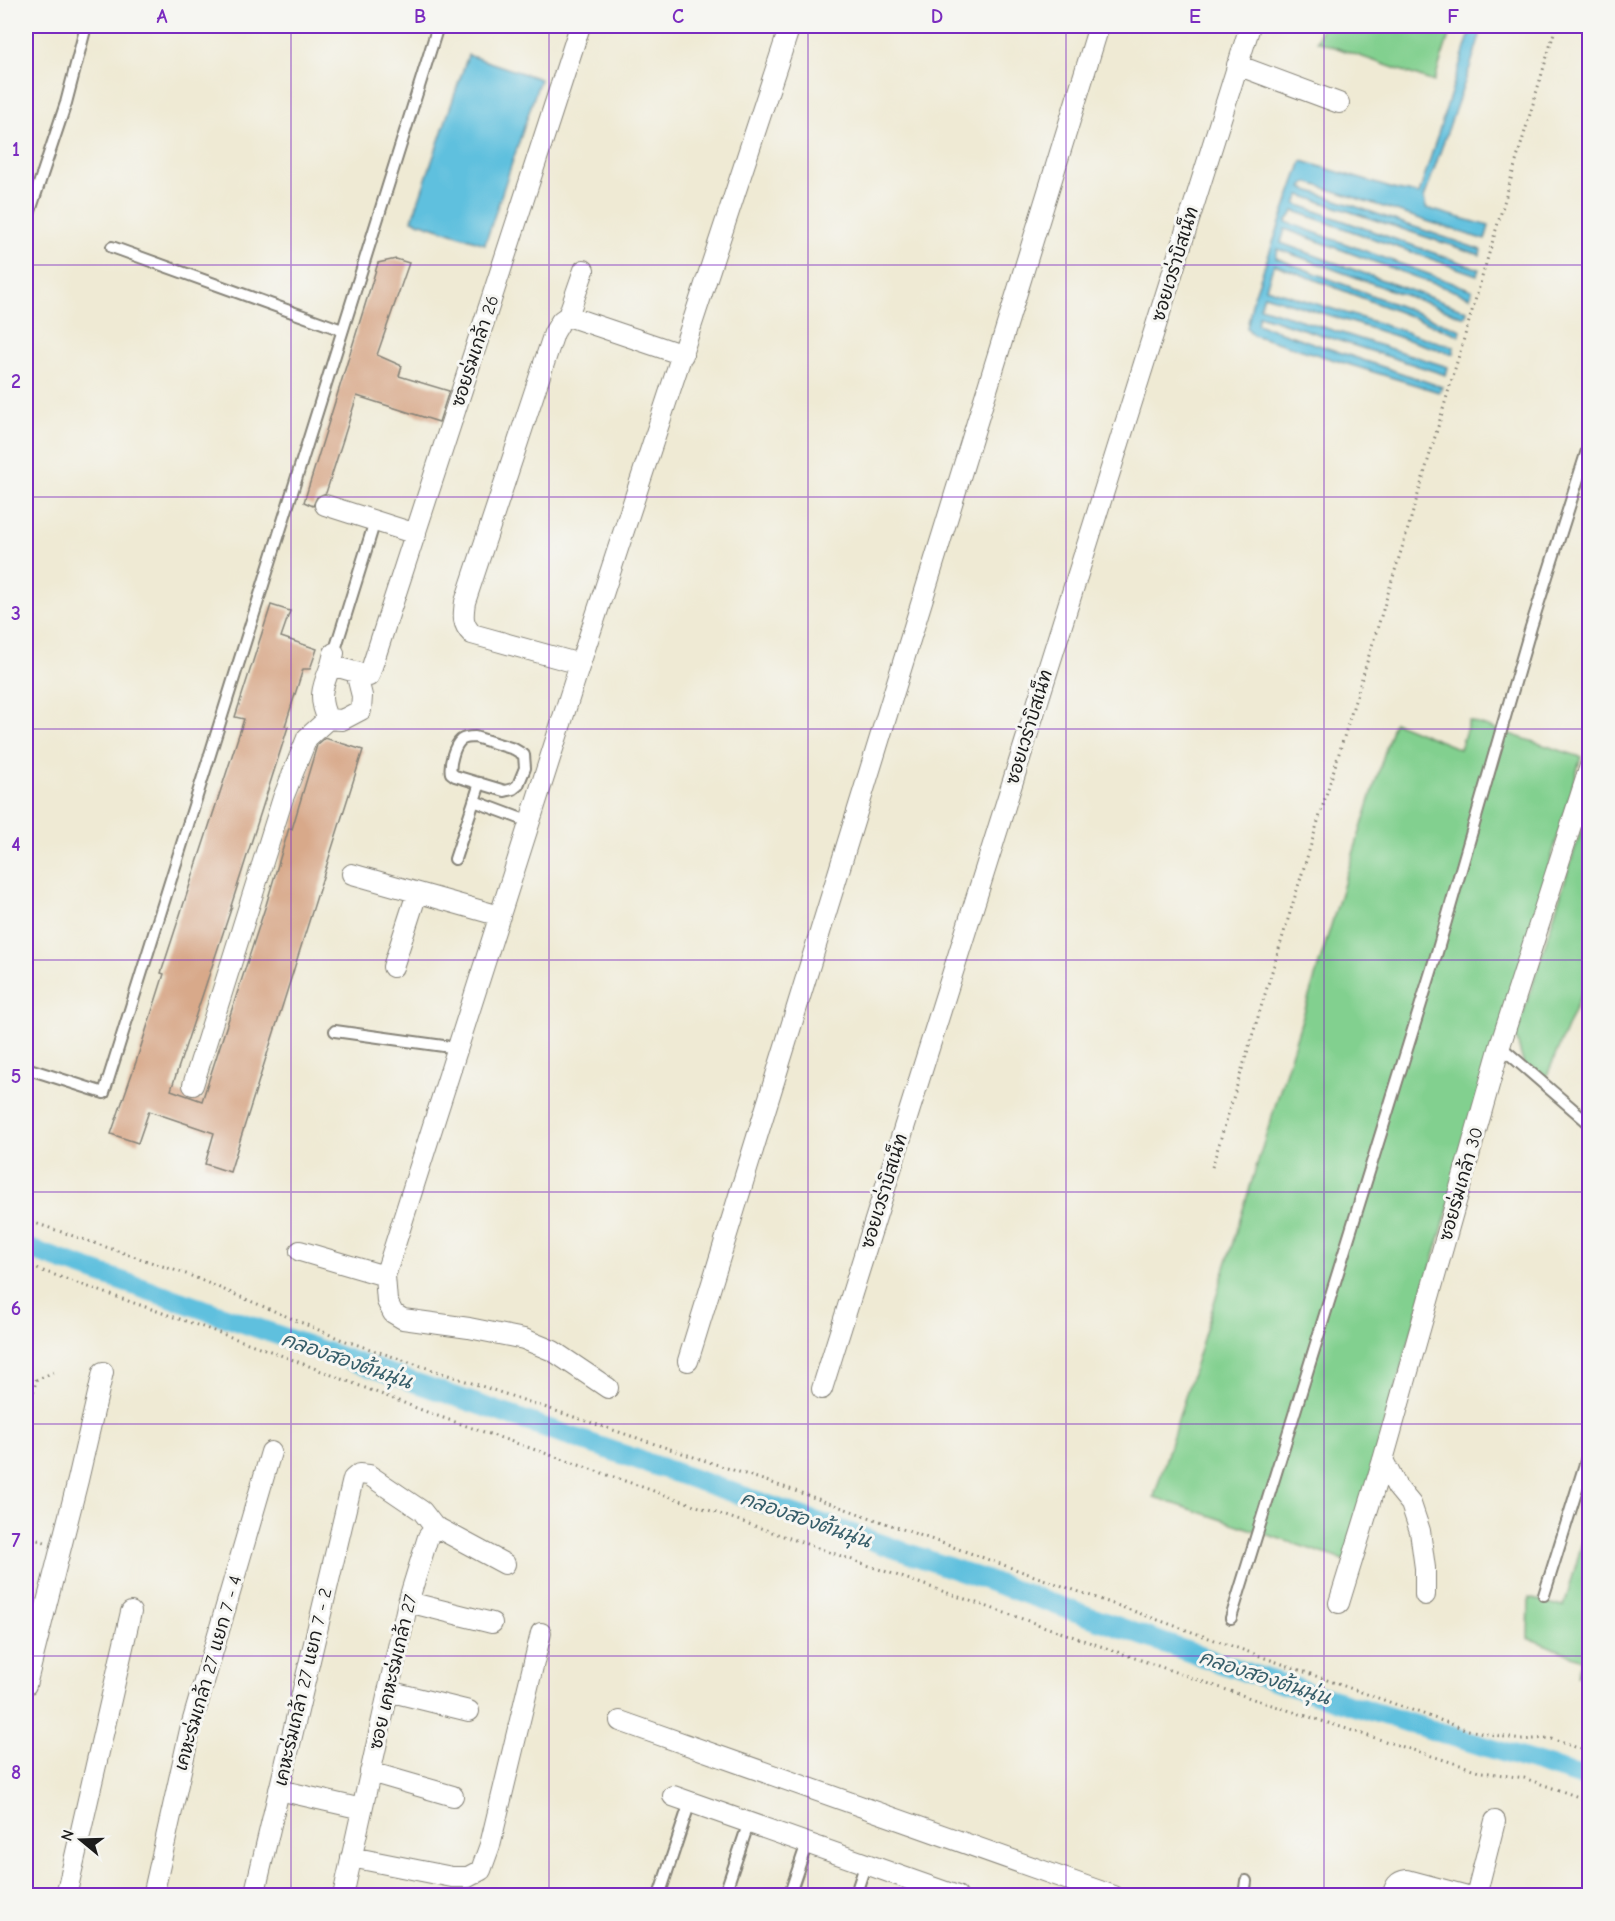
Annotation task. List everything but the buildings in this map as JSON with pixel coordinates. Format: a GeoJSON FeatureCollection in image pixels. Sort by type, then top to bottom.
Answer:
{"type":"FeatureCollection","features":[{"type":"Feature","properties":{"kind":"street","name":"ซอยร่มเกล้า 26"},"geometry":{"type":"LineString","coordinates":[[363,674],[416,534],[580,26]]}},
{"type":"Feature","properties":{"kind":"street"},"geometry":{"type":"LineString","coordinates":[[608,1388],[553,1352],[524,1339],[469,1328],[403,1319],[393,1313],[387,1301],[385,1276],[580,664],[790,26]]}},
{"type":"Feature","properties":{"kind":"street"},"geometry":{"type":"LineString","coordinates":[[688,1361],[1099,26]]}},
{"type":"Feature","properties":{"kind":"street","name":"ซอยเวร่าบิสเน็ท"},"geometry":{"type":"LineString","coordinates":[[822,1389],[1250,26]]}},
{"type":"Feature","properties":{"kind":"street"},"geometry":{"type":"LineString","coordinates":[[1237,65],[1339,103]]}},
{"type":"Feature","properties":{"kind":"street"},"geometry":{"type":"LineString","coordinates":[[580,664],[472,634],[466,628],[463,618],[465,602],[554,333],[561,321],[568,316],[584,270]]}},
{"type":"Feature","properties":{"kind":"street"},"geometry":{"type":"LineString","coordinates":[[568,316],[683,355]]}},
{"type":"Feature","properties":{"kind":"street"},"geometry":{"type":"LineString","coordinates":[[325,505],[416,534]]}},
{"type":"Feature","properties":{"kind":"street"},"geometry":{"type":"LineString","coordinates":[[193,1085],[283,798],[307,738],[328,719],[342,720],[361,710],[363,674],[332,659],[321,692],[322,706],[328,719]]}},
{"type":"Feature","properties":{"kind":"street","name":"ซอยร่มเกล้า 30"},"geometry":{"type":"LineString","coordinates":[[1339,1603],[1383,1460],[1500,1046],[1590,766]]}},
{"type":"Feature","properties":{"kind":"street"},"geometry":{"type":"LineString","coordinates":[[352,874],[500,916]]}},
{"type":"Feature","properties":{"kind":"street"},"geometry":{"type":"LineString","coordinates":[[393,967],[417,892]]}},
{"type":"Feature","properties":{"kind":"street"},"geometry":{"type":"LineString","coordinates":[[300,1251],[385,1276]]}},
{"type":"Feature","properties":{"kind":"street"},"geometry":{"type":"LineString","coordinates":[[26,1685],[103,1372]]}},
{"type":"Feature","properties":{"kind":"street","name":"เคหะร่มเกล้า 27 แยก 7 - 4"},"geometry":{"type":"LineString","coordinates":[[153,1896],[190,1730],[271,1452]]}},
{"type":"Feature","properties":{"kind":"street"},"geometry":{"type":"LineString","coordinates":[[1383,1460],[1397,1487],[1411,1504],[1420,1531],[1425,1568],[1425,1595]]}},
{"type":"Feature","properties":{"kind":"street","name":"เคหะร่มเกล้า 27 แยก 7 - 2"},"geometry":{"type":"LineString","coordinates":[[254,1896],[353,1479],[359,1474],[369,1475],[422,1511],[436,1529]]}},
{"type":"Feature","properties":{"kind":"street"},"geometry":{"type":"LineString","coordinates":[[436,1529],[445,1531],[505,1564]]}},
{"type":"Feature","properties":{"kind":"street","name":"ซอย เคหะร่มเกล้า 27"},"geometry":{"type":"LineString","coordinates":[[343,1896],[408,1602],[424,1545],[436,1529]]}},
{"type":"Feature","properties":{"kind":"street"},"geometry":{"type":"LineString","coordinates":[[408,1602],[492,1623]]}},
{"type":"Feature","properties":{"kind":"street"},"geometry":{"type":"LineString","coordinates":[[66,1896],[131,1612]]}},
{"type":"Feature","properties":{"kind":"street"},"geometry":{"type":"LineString","coordinates":[[351,1857],[453,1877],[468,1877],[481,1870],[490,1845],[541,1633]]}},
{"type":"Feature","properties":{"kind":"street"},"geometry":{"type":"LineString","coordinates":[[388,1691],[469,1711]]}},
{"type":"Feature","properties":{"kind":"street"},"geometry":{"type":"LineString","coordinates":[[620,1721],[1114,1896]]}},
{"type":"Feature","properties":{"kind":"street"},"geometry":{"type":"LineString","coordinates":[[370,1772],[453,1796]]}},
{"type":"Feature","properties":{"kind":"street"},"geometry":{"type":"LineString","coordinates":[[279,1790],[362,1809]]}},
{"type":"Feature","properties":{"kind":"street"},"geometry":{"type":"LineString","coordinates":[[681,1799],[866,1863],[922,1890],[957,1896]]}},
{"type":"Feature","properties":{"kind":"street"},"geometry":{"type":"LineString","coordinates":[[1476,1896],[1495,1821]]}},
{"type":"Feature","properties":{"kind":"street"},"geometry":{"type":"LineString","coordinates":[[1392,1896],[1396,1884],[1401,1880],[1407,1880],[1467,1896]]}},
{"type":"Feature","properties":{"kind":"lane"},"geometry":{"type":"LineString","coordinates":[[26,223],[66,103],[87,26]]}},
{"type":"Feature","properties":{"kind":"lane"},"geometry":{"type":"LineString","coordinates":[[26,1068],[104,1093],[438,26]]}},
{"type":"Feature","properties":{"kind":"lane"},"geometry":{"type":"LineString","coordinates":[[112,247],[342,330]]}},
{"type":"Feature","properties":{"kind":"lane"},"geometry":{"type":"LineString","coordinates":[[1231,1618],[1438,949],[1531,627],[1590,441]]}},
{"type":"Feature","properties":{"kind":"lane"},"geometry":{"type":"LineString","coordinates":[[332,659],[375,521]]}},
{"type":"Feature","properties":{"kind":"lane"},"geometry":{"type":"LineString","coordinates":[[475,737],[514,749],[524,755],[525,768],[518,785],[513,789],[505,790],[480,783],[455,776],[450,771],[459,742],[463,738],[475,737]]}},
{"type":"Feature","properties":{"kind":"lane"},"geometry":{"type":"LineString","coordinates":[[455,859],[480,783]]}},
{"type":"Feature","properties":{"kind":"lane"},"geometry":{"type":"LineString","coordinates":[[474,801],[530,822]]}},
{"type":"Feature","properties":{"kind":"lane"},"geometry":{"type":"LineString","coordinates":[[335,1031],[458,1048]]}},
{"type":"Feature","properties":{"kind":"lane"},"geometry":{"type":"LineString","coordinates":[[1500,1046],[1590,1124]]}},
{"type":"Feature","properties":{"kind":"lane"},"geometry":{"type":"LineString","coordinates":[[1544,1595],[1590,1448]]}},
{"type":"Feature","properties":{"kind":"lane"},"geometry":{"type":"LineString","coordinates":[[660,1896],[681,1799]]}},
{"type":"Feature","properties":{"kind":"lane"},"geometry":{"type":"LineString","coordinates":[[724,1896],[749,1822]]}},
{"type":"Feature","properties":{"kind":"lane"},"geometry":{"type":"LineString","coordinates":[[789,1896],[807,1843]]}},
{"type":"Feature","properties":{"kind":"lane"},"geometry":{"type":"LineString","coordinates":[[855,1896],[866,1863]]}},
{"type":"Feature","properties":{"kind":"lane"},"geometry":{"type":"LineString","coordinates":[[1244,1896],[1246,1881]]}},
{"type":"Feature","properties":{"kind":"path"},"geometry":{"type":"LineString","coordinates":[[1212,1167],[1412,514],[1556,26]]}},
{"type":"Feature","properties":{"kind":"path"},"geometry":{"type":"LineString","coordinates":[[26,1220],[189,1275],[340,1339],[784,1487],[1468,1730],[1521,1740],[1548,1738],[1590,1752]]}},
{"type":"Feature","properties":{"kind":"path"},"geometry":{"type":"LineString","coordinates":[[26,1264],[265,1349],[432,1414],[1253,1699],[1482,1772],[1524,1778],[1590,1801]]}},
{"type":"Feature","properties":{"kind":"path"},"geometry":{"type":"LineString","coordinates":[[26,1427],[36,1380],[54,1372]]}},
{"type":"Feature","properties":{"kind":"green space"},"geometry":{"type":"Polygon","coordinates":[[[1322,26],[1452,26],[1434,82],[1317,41],[1322,26]]]}},
{"type":"Feature","properties":{"kind":"green space"},"geometry":{"type":"Polygon","coordinates":[[[1469,721],[1581,757],[1380,1440],[1349,1562],[1154,1497],[1394,722],[1460,749],[1469,721]]]}},
{"type":"Feature","properties":{"kind":"green space"},"geometry":{"type":"Polygon","coordinates":[[[1589,804],[1589,984],[1586,982],[1546,1078],[1524,1066],[1516,1037],[1589,804]]]}},
{"type":"Feature","properties":{"kind":"green space"},"geometry":{"type":"Polygon","coordinates":[[[1589,1518],[1590,1679],[1578,1676],[1582,1659],[1528,1638],[1529,1598],[1564,1607],[1589,1518]]]}},
{"type":"Feature","properties":{"kind":"water"},"geometry":{"type":"Polygon","coordinates":[[[1472,26],[1483,26],[1424,198],[1426,208],[1489,226],[1485,240],[1307,182],[1302,188],[1481,250],[1480,255],[1300,195],[1296,204],[1479,269],[1477,275],[1294,211],[1286,222],[1472,290],[1470,297],[1285,229],[1281,243],[1467,311],[1465,317],[1278,249],[1276,258],[1461,330],[1459,335],[1274,264],[1266,288],[1454,347],[1453,354],[1264,295],[1260,307],[1448,367],[1446,375],[1259,315],[1257,324],[1442,387],[1439,392],[1253,335],[1247,328],[1253,299],[1302,161],[1397,190],[1419,194],[1472,26]]]}},
{"type":"Feature","properties":{"kind":"water"},"geometry":{"type":"Polygon","coordinates":[[[468,55],[540,79],[485,244],[412,220],[468,55]]]}},
{"type":"Feature","properties":{"kind":"waterway","name":"คลองสองต้นนุ่น"},"geometry":{"type":"LineString","coordinates":[[26,1248],[1251,1674],[1590,1779]]}}]}
